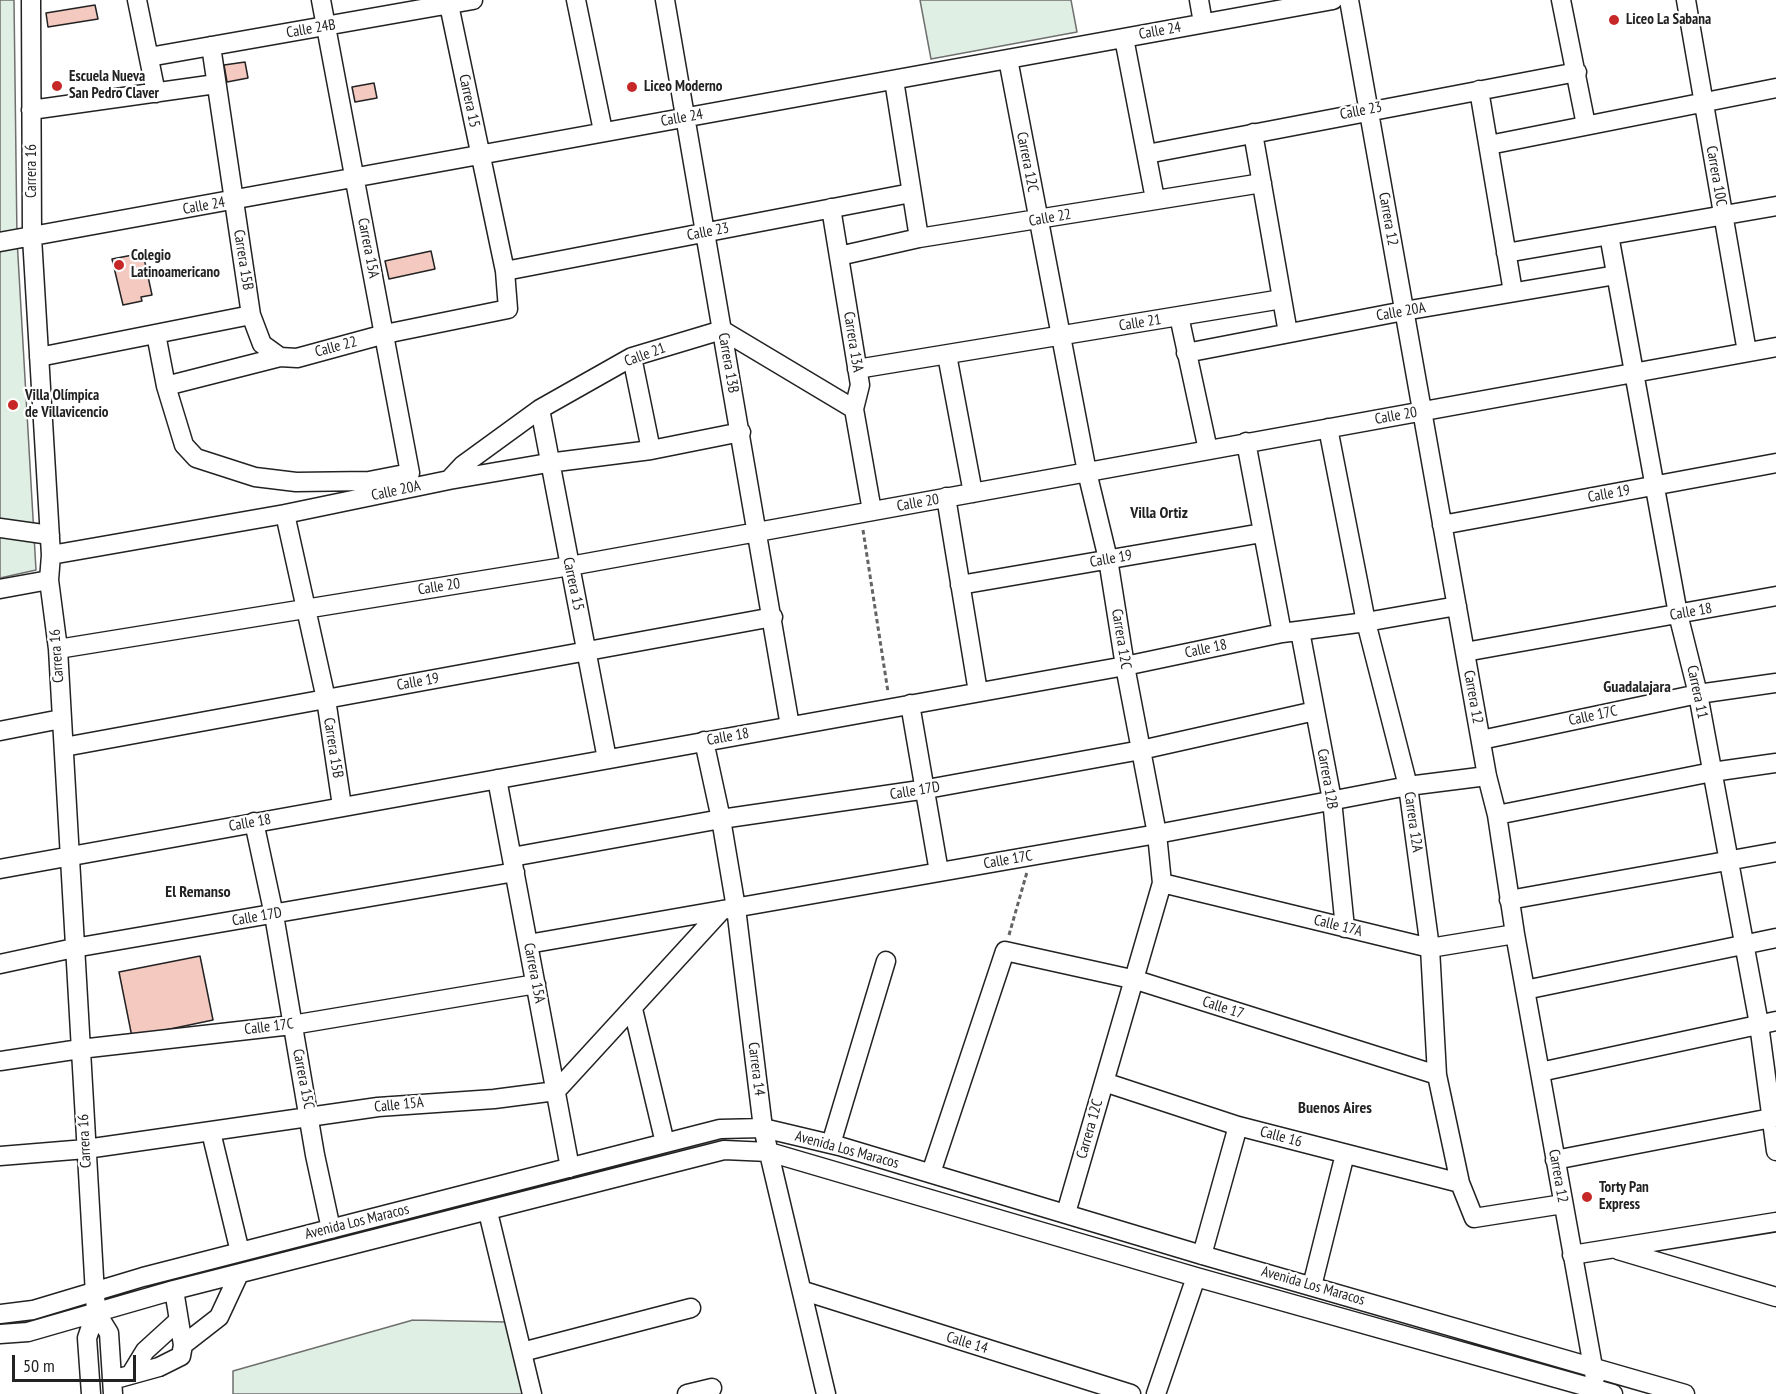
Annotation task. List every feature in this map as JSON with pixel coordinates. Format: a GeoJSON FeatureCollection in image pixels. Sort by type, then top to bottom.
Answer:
{"type":"FeatureCollection","features":[{"type":"Feature","properties":{"kind":"street","name":"Carrera 16"},"geometry":{"type":"LineString","coordinates":[[31,0],[32,237],[51,555],[49,580],[58,649],[96,1312],[87,1338],[91,1394]]}},
{"type":"Feature","properties":{"kind":"street"},"geometry":{"type":"LineString","coordinates":[[137,0],[156,93]]}},
{"type":"Feature","properties":{"kind":"street","name":"Carrera 15A"},"geometry":{"type":"LineString","coordinates":[[321,0],[410,473]]}},
{"type":"Feature","properties":{"kind":"street","name":"Calle 24B"},"geometry":{"type":"LineString","coordinates":[[149,57],[473,0]]}},
{"type":"Feature","properties":{"kind":"street"},"geometry":{"type":"LineString","coordinates":[[576,0],[603,131]]}},
{"type":"Feature","properties":{"kind":"street","name":"Carrera 13B"},"geometry":{"type":"LineString","coordinates":[[665,0],[790,726]]}},
{"type":"Feature","properties":{"kind":"street"},"geometry":{"type":"LineString","coordinates":[[1199,0],[1203,23]]}},
{"type":"Feature","properties":{"kind":"street","name":"Calle 24"},"geometry":{"type":"LineString","coordinates":[[0,242],[1332,0]]}},
{"type":"Feature","properties":{"kind":"street","name":"Carrera 12"},"geometry":{"type":"LineString","coordinates":[[1348,0],[1480,740],[1497,815],[1509,900],[1572,1255],[1593,1369],[1603,1393]]}},
{"type":"Feature","properties":{"kind":"street"},"geometry":{"type":"LineString","coordinates":[[1561,0],[1586,125]]}},
{"type":"Feature","properties":{"kind":"street","name":"Carrera 10C"},"geometry":{"type":"LineString","coordinates":[[1686,0],[1747,352]]}},
{"type":"Feature","properties":{"kind":"street","name":"Carrera 15"},"geometry":{"type":"LineString","coordinates":[[448,3],[505,271],[508,309]]}},
{"type":"Feature","properties":{"kind":"street"},"geometry":{"type":"LineString","coordinates":[[1124,38],[1155,199]]}},
{"type":"Feature","properties":{"kind":"street","name":"Carrera 15B"},"geometry":{"type":"LineString","coordinates":[[211,46],[251,315],[262,344],[280,357]]}},
{"type":"Feature","properties":{"kind":"street","name":"Carrera 12C"},"geometry":{"type":"LineString","coordinates":[[1008,59],[1087,472],[1108,559],[1125,666],[1157,834],[1162,883],[1136,980],[1066,1213]]}},
{"type":"Feature","properties":{"kind":"street","name":"Calle 23"},"geometry":{"type":"LineString","coordinates":[[1147,154],[1368,109],[1577,72]]}},
{"type":"Feature","properties":{"kind":"street"},"geometry":{"type":"LineString","coordinates":[[894,80],[919,238]]}},
{"type":"Feature","properties":{"kind":"street"},"geometry":{"type":"LineString","coordinates":[[32,110],[216,84]]}},
{"type":"Feature","properties":{"kind":"street"},"geometry":{"type":"LineString","coordinates":[[1489,145],[1776,88]]}},
{"type":"Feature","properties":{"kind":"street"},"geometry":{"type":"LineString","coordinates":[[1479,90],[1513,292]]}},
{"type":"Feature","properties":{"kind":"street"},"geometry":{"type":"LineString","coordinates":[[1253,133],[1288,333]]}},
{"type":"Feature","properties":{"kind":"street","name":"Calle 22"},"geometry":{"type":"LineString","coordinates":[[839,256],[919,238],[1262,183]]}},
{"type":"Feature","properties":{"kind":"street","name":"Calle 23"},"geometry":{"type":"LineString","coordinates":[[505,271],[912,193]]}},
{"type":"Feature","properties":{"kind":"street"},"geometry":{"type":"LineString","coordinates":[[1506,253],[1776,206]]}},
{"type":"Feature","properties":{"kind":"street","name":"Carrera 13A"},"geometry":{"type":"LineString","coordinates":[[831,208],[860,386],[854,409],[866,512]]}},
{"type":"Feature","properties":{"kind":"street","name":"Carrera 11"},"geometry":{"type":"LineString","coordinates":[[1609,235],[1678,614],[1698,694],[1743,944],[1767,1022],[1776,1151]]}},
{"type":"Feature","properties":{"kind":"street","name":"Calle 20A"},"geometry":{"type":"LineString","coordinates":[[1186,353],[1404,311],[1616,275]]}},
{"type":"Feature","properties":{"kind":"street","name":"Calle 21"},"geometry":{"type":"LineString","coordinates":[[856,369],[947,356],[1282,299]]}},
{"type":"Feature","properties":{"kind":"street","name":"Calle 22"},"geometry":{"type":"LineString","coordinates":[[166,386],[280,357],[297,358],[385,334],[508,309]]}},
{"type":"Feature","properties":{"kind":"street"},"geometry":{"type":"LineString","coordinates":[[39,357],[251,315]]}},
{"type":"Feature","properties":{"kind":"street"},"geometry":{"type":"LineString","coordinates":[[1179,316],[1208,450]]}},
{"type":"Feature","properties":{"kind":"street"},"geometry":{"type":"LineString","coordinates":[[722,330],[854,409]]}},
{"type":"Feature","properties":{"kind":"street","name":"Calle 21"},"geometry":{"type":"LineString","coordinates":[[449,480],[463,465],[540,409],[632,357],[722,330]]}},
{"type":"Feature","properties":{"kind":"street"},"geometry":{"type":"LineString","coordinates":[[156,334],[166,386],[184,445],[196,458],[276,480],[344,483],[392,478],[410,473],[431,484]]}},
{"type":"Feature","properties":{"kind":"street","name":"Calle 20"},"geometry":{"type":"LineString","coordinates":[[58,649],[570,566],[1776,347]]}},
{"type":"Feature","properties":{"kind":"street"},"geometry":{"type":"LineString","coordinates":[[947,356],[973,493]]}},
{"type":"Feature","properties":{"kind":"street"},"geometry":{"type":"LineString","coordinates":[[632,357],[651,450]]}},
{"type":"Feature","properties":{"kind":"street","name":"Carrera 15"},"geometry":{"type":"LineString","coordinates":[[540,409],[548,462],[588,652],[607,759]]}},
{"type":"Feature","properties":{"kind":"street","name":"Carrera 12A"},"geometry":{"type":"LineString","coordinates":[[1328,428],[1366,622],[1408,786],[1430,948],[1437,1075],[1460,1182],[1474,1218],[1563,1204]]}},
{"type":"Feature","properties":{"kind":"street","name":"Calle 20A"},"geometry":{"type":"LineString","coordinates":[[51,555],[285,514],[548,462],[651,450],[741,432]]}},
{"type":"Feature","properties":{"kind":"street","name":"Carrera 12B"},"geometry":{"type":"LineString","coordinates":[[1246,442],[1262,533],[1315,711],[1332,800],[1345,928]]}},
{"type":"Feature","properties":{"kind":"street","name":"Calle 19"},"geometry":{"type":"LineString","coordinates":[[1442,525],[1776,463]]}},
{"type":"Feature","properties":{"kind":"street"},"geometry":{"type":"LineString","coordinates":[[946,497],[978,692]]}},
{"type":"Feature","properties":{"kind":"street","name":"Carrera 15B"},"geometry":{"type":"LineString","coordinates":[[285,514],[326,699],[342,807]]}},
{"type":"Feature","properties":{"kind":"street","name":"Calle 19"},"geometry":{"type":"LineString","coordinates":[[960,585],[1262,533]]}},
{"type":"Feature","properties":{"kind":"street"},"geometry":{"type":"LineString","coordinates":[[3,534],[50,536]]}},
{"type":"Feature","properties":{"kind":"street"},"geometry":{"type":"LineString","coordinates":[[0,590],[49,580]]}},
{"type":"Feature","properties":{"kind":"street","name":"Calle 18"},"geometry":{"type":"LineString","coordinates":[[1465,652],[1776,596]]}},
{"type":"Feature","properties":{"kind":"street","name":"Calle 18"},"geometry":{"type":"LineString","coordinates":[[0,869],[1125,666],[1291,632],[1457,606]]}},
{"type":"Feature","properties":{"kind":"street","name":"Calle 19"},"geometry":{"type":"LineString","coordinates":[[64,747],[772,618]]}},
{"type":"Feature","properties":{"kind":"street","name":"Calle 17C"},"geometry":{"type":"LineString","coordinates":[[1480,740],[1698,694],[1776,683]]}},
{"type":"Feature","properties":{"kind":"street"},"geometry":{"type":"LineString","coordinates":[[910,704],[927,789],[939,872]]}},
{"type":"Feature","properties":{"kind":"street","name":"Calle 17D"},"geometry":{"type":"LineString","coordinates":[[0,964],[74,948],[274,915],[721,819],[927,789],[1141,750],[1315,711]]}},
{"type":"Feature","properties":{"kind":"street"},"geometry":{"type":"LineString","coordinates":[[0,731],[61,719]]}},
{"type":"Feature","properties":{"kind":"street","name":"Carrera 14"},"geometry":{"type":"LineString","coordinates":[[704,741],[721,819],[729,909],[763,1128],[804,1291],[826,1394]]}},
{"type":"Feature","properties":{"kind":"street"},"geometry":{"type":"LineString","coordinates":[[1497,815],[1712,772],[1776,763]]}},
{"type":"Feature","properties":{"kind":"street","name":"Calle 17C"},"geometry":{"type":"LineString","coordinates":[[528,944],[1157,834],[1408,786],[1487,776]]}},
{"type":"Feature","properties":{"kind":"street","name":"Carrera 15A"},"geometry":{"type":"LineString","coordinates":[[497,779],[570,1168]]}},
{"type":"Feature","properties":{"kind":"street","name":"Carrera 15C"},"geometry":{"type":"LineString","coordinates":[[254,822],[274,915],[315,1155],[331,1229]]}},
{"type":"Feature","properties":{"kind":"street"},"geometry":{"type":"LineString","coordinates":[[1509,900],[1776,852]]}},
{"type":"Feature","properties":{"kind":"street","name":"Calle 17A"},"geometry":{"type":"LineString","coordinates":[[1162,883],[1430,948],[1515,934]]}},
{"type":"Feature","properties":{"kind":"street"},"geometry":{"type":"LineString","coordinates":[[555,1091],[729,909]]}},
{"type":"Feature","properties":{"kind":"street"},"geometry":{"type":"LineString","coordinates":[[1525,990],[1776,938]]}},
{"type":"Feature","properties":{"kind":"street"},"geometry":{"type":"LineString","coordinates":[[931,1173],[1005,951]]}},
{"type":"Feature","properties":{"kind":"street","name":"Calle 17"},"geometry":{"type":"LineString","coordinates":[[1005,951],[1136,980],[1437,1075]]}},
{"type":"Feature","properties":{"kind":"street"},"geometry":{"type":"LineString","coordinates":[[831,1144],[886,961]]}},
{"type":"Feature","properties":{"kind":"street","name":"Calle 17C"},"geometry":{"type":"LineString","coordinates":[[0,1061],[80,1049],[292,1025],[536,984]]}},
{"type":"Feature","properties":{"kind":"street"},"geometry":{"type":"LineString","coordinates":[[633,1009],[665,1143]]}},
{"type":"Feature","properties":{"kind":"street"},"geometry":{"type":"LineString","coordinates":[[1540,1072],[1767,1022]]}},
{"type":"Feature","properties":{"kind":"street","name":"Calle 16"},"geometry":{"type":"LineString","coordinates":[[1104,1082],[1238,1126],[1460,1182]]}},
{"type":"Feature","properties":{"kind":"street","name":"Calle 15A"},"geometry":{"type":"LineString","coordinates":[[0,1156],[86,1149],[378,1107],[494,1099],[555,1091]]}},
{"type":"Feature","properties":{"kind":"street"},"geometry":{"type":"LineString","coordinates":[[1556,1160],[1773,1117]]}},
{"type":"Feature","properties":{"kind":"street"},"geometry":{"type":"LineString","coordinates":[[1202,1255],[1238,1126]]}},
{"type":"Feature","properties":{"kind":"street","name":"Avenida Los Maracos"},"geometry":{"type":"LineString","coordinates":[[0,1314],[33,1310],[94,1291],[240,1252],[720,1129],[763,1128],[831,1144],[1202,1255],[1686,1394]]}},
{"type":"Feature","properties":{"kind":"street"},"geometry":{"type":"LineString","coordinates":[[211,1132],[240,1252]]}},
{"type":"Feature","properties":{"kind":"street","name":"Avenida Los Maracos"},"geometry":{"type":"LineString","coordinates":[[0,1334],[28,1332],[174,1290],[489,1212],[724,1150],[769,1152],[1603,1393]]}},
{"type":"Feature","properties":{"kind":"street"},"geometry":{"type":"LineString","coordinates":[[1312,1286],[1345,1154]]}},
{"type":"Feature","properties":{"kind":"street"},"geometry":{"type":"LineString","coordinates":[[489,1212],[532,1394]]}},
{"type":"Feature","properties":{"kind":"street"},"geometry":{"type":"LineString","coordinates":[[1572,1255],[1776,1222]]}},
{"type":"Feature","properties":{"kind":"street"},"geometry":{"type":"LineString","coordinates":[[1613,1249],[1776,1297]]}},
{"type":"Feature","properties":{"kind":"street"},"geometry":{"type":"LineString","coordinates":[[183,1345],[219,1317],[239,1274]]}},
{"type":"Feature","properties":{"kind":"street"},"geometry":{"type":"LineString","coordinates":[[1156,1394],[1196,1277]]}},
{"type":"Feature","properties":{"kind":"street"},"geometry":{"type":"LineString","coordinates":[[112,1387],[131,1374],[175,1361],[181,1356],[183,1345],[174,1290]]}},
{"type":"Feature","properties":{"kind":"street","name":"Calle 14"},"geometry":{"type":"LineString","coordinates":[[804,1291],[1131,1394]]}},
{"type":"Feature","properties":{"kind":"street"},"geometry":{"type":"LineString","coordinates":[[522,1352],[691,1308]]}},
{"type":"Feature","properties":{"kind":"street","name":"Carrera 16"},"geometry":{"type":"LineString","coordinates":[[96,1312],[109,1333],[112,1387]]}},
{"type":"Feature","properties":{"kind":"street"},"geometry":{"type":"LineString","coordinates":[[131,1374],[144,1351],[180,1320]]}},
{"type":"Feature","properties":{"kind":"street"},"geometry":{"type":"LineString","coordinates":[[687,1394],[712,1388]]}},
{"type":"Feature","properties":{"kind":"path"},"geometry":{"type":"LineString","coordinates":[[866,512],[891,708]]}},
{"type":"Feature","properties":{"kind":"path"},"geometry":{"type":"LineString","coordinates":[[1005,951],[1032,856]]}},
{"type":"Feature","properties":{"kind":"green space","name":"Villa Olímpica de Villavicencio"},"geometry":{"type":"Polygon","coordinates":[[[0,0],[14,0],[17,239],[36,570],[0,578],[0,0]]]}},
{"type":"Feature","properties":{"kind":"green space"},"geometry":{"type":"Polygon","coordinates":[[[920,0],[1071,0],[1077,32],[931,59],[920,0]]]}},
{"type":"Feature","properties":{"kind":"green space"},"geometry":{"type":"Polygon","coordinates":[[[413,1320],[507,1322],[524,1394],[233,1394],[233,1371],[413,1320]]]}},
{"type":"Feature","properties":{"kind":"building"},"geometry":{"type":"Polygon","coordinates":[[[95,5],[98,19],[48,27],[46,13],[95,5]]]}},
{"type":"Feature","properties":{"kind":"building"},"geometry":{"type":"Polygon","coordinates":[[[245,62],[248,78],[227,82],[224,65],[245,62]]]}},
{"type":"Feature","properties":{"kind":"building"},"geometry":{"type":"Polygon","coordinates":[[[374,83],[377,98],[355,102],[352,87],[374,83]]]}},
{"type":"Feature","properties":{"kind":"building"},"geometry":{"type":"Polygon","coordinates":[[[431,251],[435,269],[389,279],[385,261],[431,251]]]}},
{"type":"Feature","properties":{"kind":"building"},"geometry":{"type":"Polygon","coordinates":[[[143,253],[152,295],[141,297],[142,301],[123,305],[112,259],[143,253]]]}},
{"type":"Feature","properties":{"kind":"building"},"geometry":{"type":"Polygon","coordinates":[[[200,956],[213,1020],[132,1037],[119,972],[200,956]]]}},
{"type":"Feature","properties":{"kind":"place","name":"Liceo La Sabana"},"geometry":{"type":"Point","coordinates":[1614,20]}},
{"type":"Feature","properties":{"kind":"place","name":"Escuela Nueva San Pedro Claver"},"geometry":{"type":"Point","coordinates":[57,86]}},
{"type":"Feature","properties":{"kind":"place","name":"Liceo Moderno"},"geometry":{"type":"Point","coordinates":[632,87]}},
{"type":"Feature","properties":{"kind":"place","name":"Colegio Latinoamericano"},"geometry":{"type":"Point","coordinates":[119,265]}},
{"type":"Feature","properties":{"kind":"place","name":"Villa Olímpica de Villavicencio"},"geometry":{"type":"Point","coordinates":[13,405]}},
{"type":"Feature","properties":{"kind":"place","name":"Torty Pan Express"},"geometry":{"type":"Point","coordinates":[1587,1197]}},
{"type":"Feature","properties":{"kind":"district","name":"Villa Ortiz"},"geometry":{"type":"Point","coordinates":[1159,513]}},
{"type":"Feature","properties":{"kind":"district","name":"Guadalajara"},"geometry":{"type":"Point","coordinates":[1637,687]}},
{"type":"Feature","properties":{"kind":"district","name":"El Remanso"},"geometry":{"type":"Point","coordinates":[198,892]}},
{"type":"Feature","properties":{"kind":"district","name":"Buenos Aires"},"geometry":{"type":"Point","coordinates":[1335,1108]}}]}
